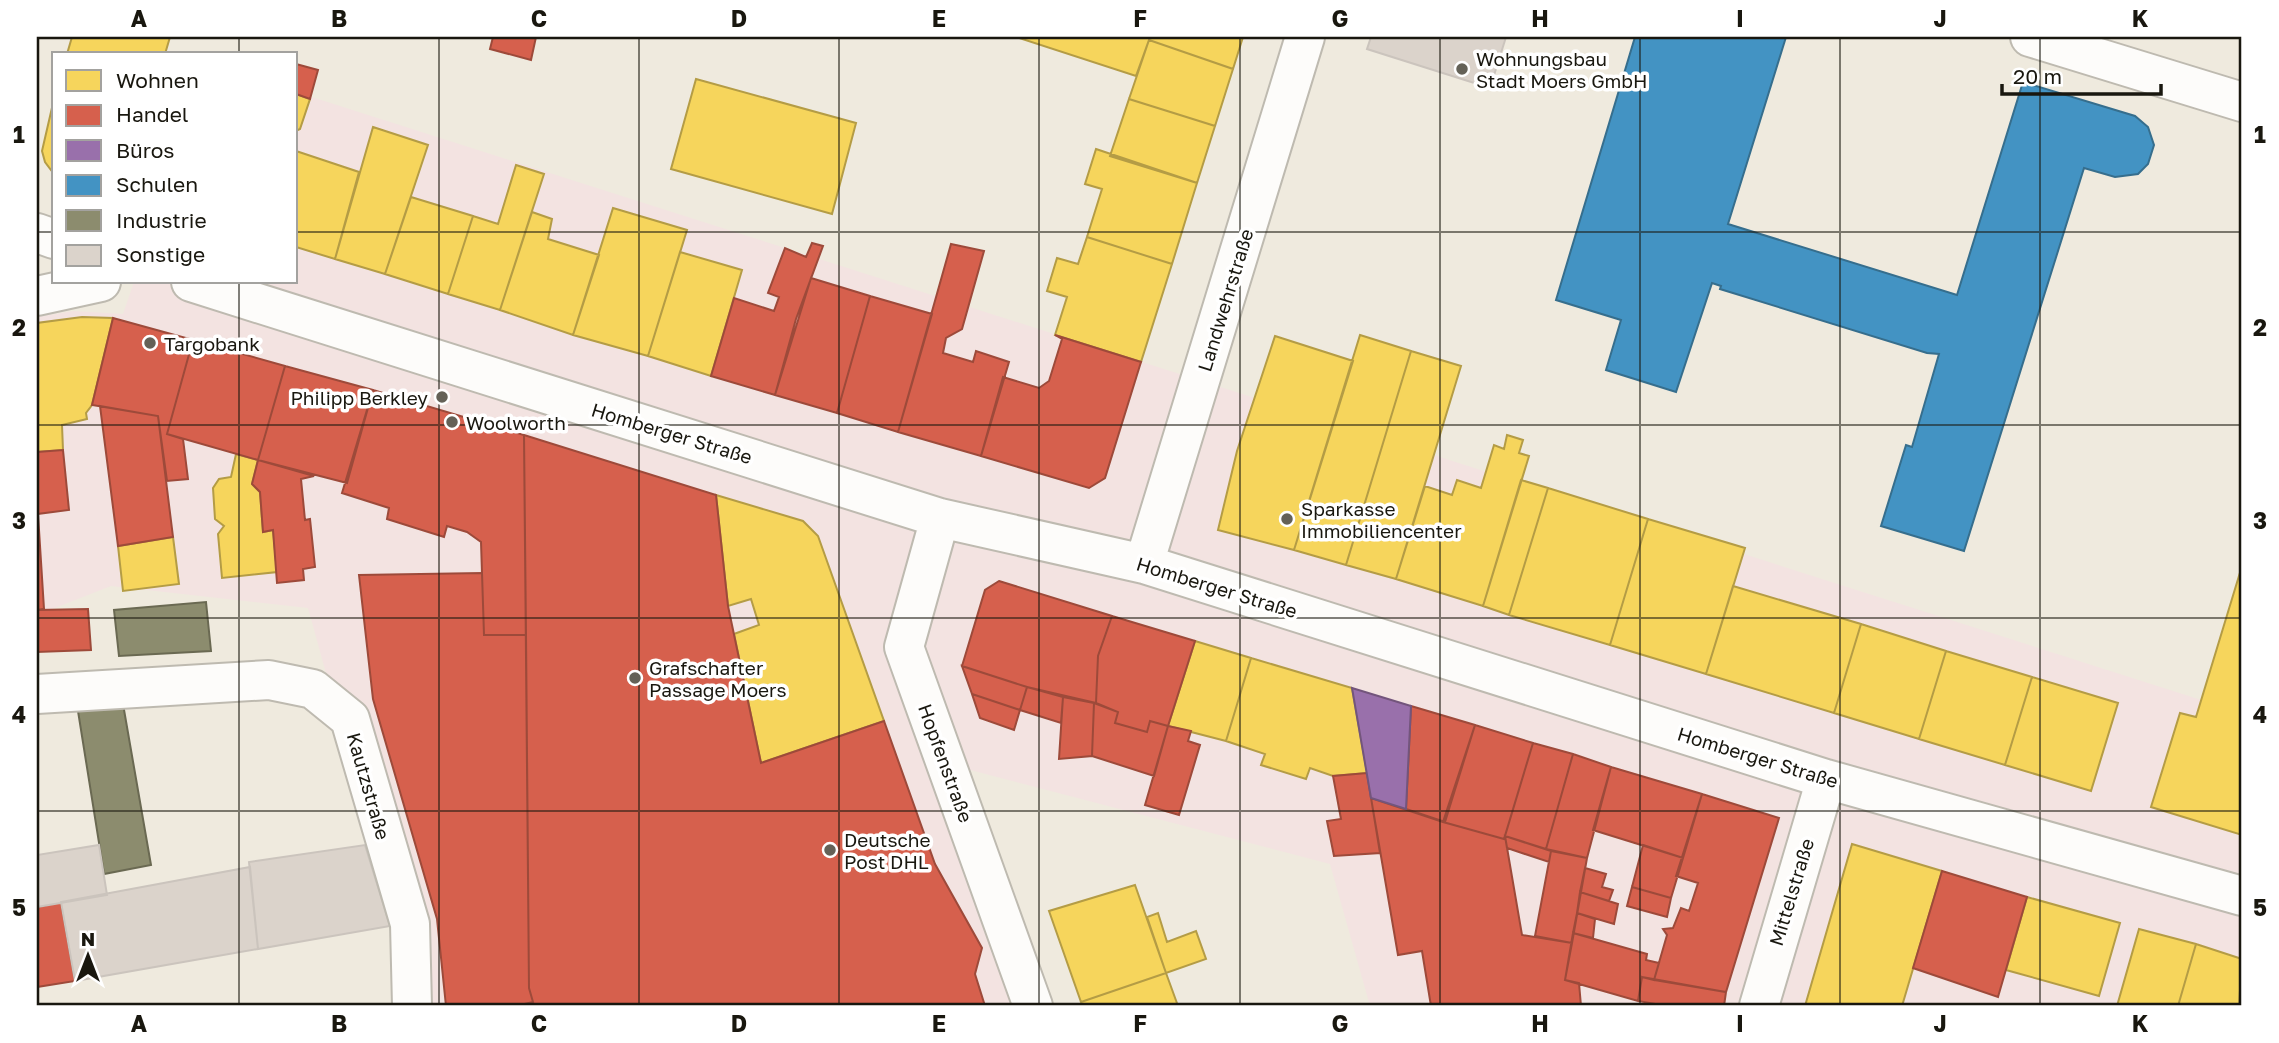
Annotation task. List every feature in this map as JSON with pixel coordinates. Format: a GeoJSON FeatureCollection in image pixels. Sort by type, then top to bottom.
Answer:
{"type":"FeatureCollection","features":[{"type":"Feature","properties":{"kind":"street","name":"Landwehrstraße"},"geometry":{"type":"LineString","coordinates":[[1144,564],[1306,37]]}},
{"type":"Feature","properties":{"kind":"street"},"geometry":{"type":"LineString","coordinates":[[2030,37],[2242,102]]}},
{"type":"Feature","properties":{"kind":"street"},"geometry":{"type":"LineString","coordinates":[[37,296],[92,284]]}},
{"type":"Feature","properties":{"kind":"street","name":"Homberger Straße"},"geometry":{"type":"LineString","coordinates":[[197,284],[940,517],[1144,564],[1826,779],[2242,896]]}},
{"type":"Feature","properties":{"kind":"street","name":"Hopfenstraße"},"geometry":{"type":"LineString","coordinates":[[940,517],[904,647],[1033,1006]]}},
{"type":"Feature","properties":{"kind":"street","name":"Kautzstraße"},"geometry":{"type":"LineString","coordinates":[[37,694],[269,680],[313,689],[349,719],[410,924],[412,1006]]}},
{"type":"Feature","properties":{"kind":"street","name":"Mittelstraße"},"geometry":{"type":"LineString","coordinates":[[1759,1006],[1826,779]]}},
{"type":"Feature","properties":{"kind":"shaded area"},"geometry":{"type":"Polygon","coordinates":[[[298,93],[2242,713],[2242,1006],[1370,1006],[1330,864],[936,761],[1019,1006],[418,1006],[308,608],[111,586],[37,615],[37,317],[73,311],[123,314],[133,284],[298,284],[298,93]]]}},
{"type":"Feature","properties":{"kind":"building: Wohnen"},"geometry":{"type":"Polygon","coordinates":[[[72,37],[170,37],[166,52],[68,52],[72,37]]]}},
{"type":"Feature","properties":{"kind":"building: Wohnen"},"geometry":{"type":"Polygon","coordinates":[[[1016,37],[1150,37],[1136,76],[1016,37]]]}},
{"type":"Feature","properties":{"kind":"building: Wohnen"},"geometry":{"type":"Polygon","coordinates":[[[1150,37],[1243,37],[1233,69],[1149,40],[1150,37]]]}},
{"type":"Feature","properties":{"kind":"building: Wohnen"},"geometry":{"type":"Polygon","coordinates":[[[1149,40],[1233,69],[1215,126],[1129,99],[1149,40]]]}},
{"type":"Feature","properties":{"kind":"building: Wohnen"},"geometry":{"type":"Polygon","coordinates":[[[696,79],[856,123],[832,214],[671,169],[696,79]]]}},
{"type":"Feature","properties":{"kind":"building: Wohnen"},"geometry":{"type":"Polygon","coordinates":[[[298,95],[310,99],[298,130],[298,95]]]}},
{"type":"Feature","properties":{"kind":"building: Wohnen"},"geometry":{"type":"Polygon","coordinates":[[[1129,99],[1215,126],[1197,183],[1110,156],[1129,99]]]}},
{"type":"Feature","properties":{"kind":"building: Wohnen"},"geometry":{"type":"Polygon","coordinates":[[[52,108],[52,171],[45,162],[42,151],[52,108]]]}},
{"type":"Feature","properties":{"kind":"building: Wohnen"},"geometry":{"type":"Polygon","coordinates":[[[373,127],[428,145],[385,274],[335,259],[373,127]]]}},
{"type":"Feature","properties":{"kind":"building: Wohnen"},"geometry":{"type":"Polygon","coordinates":[[[1096,149],[1197,183],[1172,264],[1087,237],[1102,189],[1085,184],[1096,149]]]}},
{"type":"Feature","properties":{"kind":"building: Wohnen"},"geometry":{"type":"Polygon","coordinates":[[[298,152],[359,172],[335,259],[298,248],[298,152]]]}},
{"type":"Feature","properties":{"kind":"building: Wohnen"},"geometry":{"type":"Polygon","coordinates":[[[516,165],[544,174],[500,310],[448,294],[473,216],[498,224],[516,165]]]}},
{"type":"Feature","properties":{"kind":"building: Wohnen"},"geometry":{"type":"Polygon","coordinates":[[[411,197],[473,216],[448,294],[385,274],[411,197]]]}},
{"type":"Feature","properties":{"kind":"building: Wohnen"},"geometry":{"type":"Polygon","coordinates":[[[613,208],[687,230],[648,356],[573,335],[613,208]]]}},
{"type":"Feature","properties":{"kind":"building: Wohnen"},"geometry":{"type":"Polygon","coordinates":[[[532,212],[552,219],[548,239],[599,255],[573,335],[500,310],[532,212]]]}},
{"type":"Feature","properties":{"kind":"building: Wohnen"},"geometry":{"type":"Polygon","coordinates":[[[1087,237],[1172,264],[1141,362],[1055,335],[1067,297],[1047,291],[1057,258],[1078,264],[1087,237]]]}},
{"type":"Feature","properties":{"kind":"building: Wohnen"},"geometry":{"type":"Polygon","coordinates":[[[680,252],[742,270],[711,376],[648,356],[680,252]]]}},
{"type":"Feature","properties":{"kind":"building: Wohnen"},"geometry":{"type":"Polygon","coordinates":[[[82,317],[113,318],[92,405],[86,413],[87,419],[62,425],[63,450],[37,452],[37,323],[82,317]]]}},
{"type":"Feature","properties":{"kind":"building: Wohnen"},"geometry":{"type":"Polygon","coordinates":[[[1360,335],[1411,351],[1346,565],[1294,550],[1360,335]]]}},
{"type":"Feature","properties":{"kind":"building: Wohnen"},"geometry":{"type":"Polygon","coordinates":[[[1275,336],[1353,361],[1294,550],[1218,530],[1237,451],[1275,336]]]}},
{"type":"Feature","properties":{"kind":"building: Wohnen"},"geometry":{"type":"Polygon","coordinates":[[[1411,351],[1461,366],[1396,579],[1346,565],[1411,351]]]}},
{"type":"Feature","properties":{"kind":"building: Wohnen"},"geometry":{"type":"Polygon","coordinates":[[[1507,435],[1523,440],[1519,453],[1529,456],[1483,606],[1396,579],[1425,486],[1452,495],[1457,480],[1481,488],[1494,445],[1504,449],[1507,435]]]}},
{"type":"Feature","properties":{"kind":"building: Wohnen"},"geometry":{"type":"Polygon","coordinates":[[[236,454],[258,460],[252,484],[260,492],[263,532],[273,530],[277,572],[222,578],[218,534],[224,526],[215,519],[213,488],[219,479],[231,477],[236,454]]]}},
{"type":"Feature","properties":{"kind":"building: Wohnen"},"geometry":{"type":"Polygon","coordinates":[[[1521,480],[1548,488],[1509,615],[1483,606],[1521,480]]]}},
{"type":"Feature","properties":{"kind":"building: Wohnen"},"geometry":{"type":"Polygon","coordinates":[[[1548,488],[1648,519],[1610,645],[1509,615],[1548,488]]]}},
{"type":"Feature","properties":{"kind":"building: Wohnen"},"geometry":{"type":"Polygon","coordinates":[[[716,495],[803,521],[818,536],[884,721],[761,763],[734,634],[759,625],[751,599],[728,606],[716,495]]]}},
{"type":"Feature","properties":{"kind":"building: Wohnen"},"geometry":{"type":"Polygon","coordinates":[[[1648,519],[1745,548],[1706,674],[1610,645],[1648,519]]]}},
{"type":"Feature","properties":{"kind":"building: Wohnen"},"geometry":{"type":"Polygon","coordinates":[[[173,537],[179,584],[123,591],[118,546],[173,537]]]}},
{"type":"Feature","properties":{"kind":"building: Wohnen"},"geometry":{"type":"Polygon","coordinates":[[[2242,566],[2242,835],[2151,807],[2180,713],[2196,717],[2242,566]]]}},
{"type":"Feature","properties":{"kind":"building: Wohnen"},"geometry":{"type":"Polygon","coordinates":[[[1733,586],[1861,624],[1834,713],[1706,674],[1733,586]]]}},
{"type":"Feature","properties":{"kind":"building: Wohnen"},"geometry":{"type":"Polygon","coordinates":[[[1861,624],[1946,651],[1919,739],[1834,713],[1861,624]]]}},
{"type":"Feature","properties":{"kind":"building: Wohnen"},"geometry":{"type":"Polygon","coordinates":[[[1195,641],[1251,658],[1226,741],[1168,726],[1195,641]]]}},
{"type":"Feature","properties":{"kind":"building: Wohnen"},"geometry":{"type":"Polygon","coordinates":[[[1946,651],[2032,677],[2005,765],[1919,739],[1946,651]]]}},
{"type":"Feature","properties":{"kind":"building: Wohnen"},"geometry":{"type":"Polygon","coordinates":[[[1251,658],[1352,688],[1367,773],[1333,776],[1310,768],[1306,779],[1261,765],[1265,754],[1226,741],[1251,658]]]}},
{"type":"Feature","properties":{"kind":"building: Wohnen"},"geometry":{"type":"Polygon","coordinates":[[[2032,677],[2118,703],[2091,791],[2005,765],[2032,677]]]}},
{"type":"Feature","properties":{"kind":"building: Wohnen"},"geometry":{"type":"Polygon","coordinates":[[[1852,844],[1942,871],[1902,1006],[1805,1006],[1852,844]]]}},
{"type":"Feature","properties":{"kind":"building: Wohnen"},"geometry":{"type":"Polygon","coordinates":[[[1135,885],[1166,973],[1081,1002],[1049,911],[1135,885]]]}},
{"type":"Feature","properties":{"kind":"building: Wohnen"},"geometry":{"type":"Polygon","coordinates":[[[2027,897],[2120,923],[2099,996],[2006,970],[2027,897]]]}},
{"type":"Feature","properties":{"kind":"building: Wohnen"},"geometry":{"type":"Polygon","coordinates":[[[1158,913],[1167,942],[1196,931],[1206,959],[1166,973],[1147,917],[1158,913]]]}},
{"type":"Feature","properties":{"kind":"building: Wohnen"},"geometry":{"type":"Polygon","coordinates":[[[2139,929],[2196,944],[2178,1006],[2117,1006],[2139,929]]]}},
{"type":"Feature","properties":{"kind":"building: Wohnen"},"geometry":{"type":"Polygon","coordinates":[[[2196,944],[2242,959],[2239,1006],[2178,1006],[2196,944]]]}},
{"type":"Feature","properties":{"kind":"building: Wohnen"},"geometry":{"type":"Polygon","coordinates":[[[1166,973],[1178,1006],[1083,1006],[1081,1002],[1166,973]]]}},
{"type":"Feature","properties":{"kind":"building: Handel"},"geometry":{"type":"Polygon","coordinates":[[[493,37],[536,37],[531,60],[490,49],[493,37]]]}},
{"type":"Feature","properties":{"kind":"building: Handel"},"geometry":{"type":"Polygon","coordinates":[[[298,65],[318,70],[310,99],[298,95],[298,65]]]}},
{"type":"Feature","properties":{"kind":"building: Handel"},"geometry":{"type":"Polygon","coordinates":[[[812,243],[823,246],[796,319],[775,395],[711,376],[734,298],[774,311],[779,297],[768,293],[785,248],[806,257],[812,243]]]}},
{"type":"Feature","properties":{"kind":"building: Handel"},"geometry":{"type":"Polygon","coordinates":[[[951,244],[984,251],[962,329],[946,338],[943,353],[973,362],[976,351],[1009,362],[981,456],[898,432],[951,244]]]}},
{"type":"Feature","properties":{"kind":"building: Handel"},"geometry":{"type":"Polygon","coordinates":[[[811,278],[870,296],[837,413],[775,395],[811,278]]]}},
{"type":"Feature","properties":{"kind":"building: Handel"},"geometry":{"type":"Polygon","coordinates":[[[870,296],[932,314],[898,432],[837,413],[870,296]]]}},
{"type":"Feature","properties":{"kind":"building: Handel"},"geometry":{"type":"Polygon","coordinates":[[[113,318],[193,340],[167,434],[183,439],[188,479],[167,481],[158,416],[92,405],[113,318]]]}},
{"type":"Feature","properties":{"kind":"building: Handel"},"geometry":{"type":"Polygon","coordinates":[[[1055,335],[1141,362],[1105,478],[1089,488],[981,456],[1003,377],[1039,388],[1049,381],[1062,339],[1055,335]]]}},
{"type":"Feature","properties":{"kind":"building: Handel"},"geometry":{"type":"Polygon","coordinates":[[[193,340],[285,366],[258,460],[167,434],[193,340]]]}},
{"type":"Feature","properties":{"kind":"building: Handel"},"geometry":{"type":"Polygon","coordinates":[[[285,366],[373,390],[347,483],[258,460],[285,366]]]}},
{"type":"Feature","properties":{"kind":"building: Handel"},"geometry":{"type":"Polygon","coordinates":[[[373,390],[524,435],[526,635],[484,635],[481,542],[467,532],[447,526],[444,537],[387,519],[389,508],[342,493],[373,390]]]}},
{"type":"Feature","properties":{"kind":"building: Handel"},"geometry":{"type":"Polygon","coordinates":[[[100,406],[158,416],[173,537],[118,546],[100,406]]]}},
{"type":"Feature","properties":{"kind":"building: Handel","name":"Grafschafter Passage Moers"},"geometry":{"type":"Polygon","coordinates":[[[524,435],[716,495],[728,606],[761,763],[884,721],[935,864],[982,948],[975,974],[985,1006],[516,1006],[533,1002],[529,988],[524,435]]]}},
{"type":"Feature","properties":{"kind":"building: Handel"},"geometry":{"type":"Polygon","coordinates":[[[63,450],[69,510],[37,514],[37,452],[63,450]]]}},
{"type":"Feature","properties":{"kind":"building: Handel"},"geometry":{"type":"Polygon","coordinates":[[[258,460],[314,476],[301,479],[305,520],[310,519],[315,567],[303,569],[304,580],[277,583],[273,530],[263,532],[260,492],[252,484],[258,460]]]}},
{"type":"Feature","properties":{"kind":"building: Handel"},"geometry":{"type":"Polygon","coordinates":[[[37,514],[44,609],[37,610],[37,514]]]}},
{"type":"Feature","properties":{"kind":"building: Handel"},"geometry":{"type":"Polygon","coordinates":[[[482,573],[484,635],[526,635],[529,988],[533,1002],[516,1006],[446,1006],[437,919],[373,699],[359,575],[482,573]]]}},
{"type":"Feature","properties":{"kind":"building: Handel"},"geometry":{"type":"Polygon","coordinates":[[[999,581],[1112,616],[1098,656],[1096,703],[1027,687],[962,666],[985,590],[999,581]]]}},
{"type":"Feature","properties":{"kind":"building: Handel"},"geometry":{"type":"Polygon","coordinates":[[[88,609],[91,650],[37,652],[37,610],[88,609]]]}},
{"type":"Feature","properties":{"kind":"building: Handel"},"geometry":{"type":"Polygon","coordinates":[[[1112,616],[1195,641],[1168,726],[1150,721],[1147,732],[1115,723],[1118,712],[1096,703],[1098,656],[1112,616]]]}},
{"type":"Feature","properties":{"kind":"building: Handel"},"geometry":{"type":"Polygon","coordinates":[[[962,666],[1027,687],[1020,710],[972,694],[962,666]]]}},
{"type":"Feature","properties":{"kind":"building: Handel"},"geometry":{"type":"Polygon","coordinates":[[[1027,687],[1063,697],[1061,723],[1020,710],[1027,687]]]}},
{"type":"Feature","properties":{"kind":"building: Handel"},"geometry":{"type":"Polygon","coordinates":[[[972,694],[1020,710],[1014,730],[980,718],[972,694]]]}},
{"type":"Feature","properties":{"kind":"building: Handel"},"geometry":{"type":"Polygon","coordinates":[[[1063,697],[1094,703],[1092,756],[1059,759],[1063,697]]]}},
{"type":"Feature","properties":{"kind":"building: Handel"},"geometry":{"type":"Polygon","coordinates":[[[1094,703],[1118,712],[1115,723],[1147,732],[1150,721],[1168,726],[1154,776],[1092,756],[1094,703]]]}},
{"type":"Feature","properties":{"kind":"building: Handel"},"geometry":{"type":"Polygon","coordinates":[[[1411,706],[1475,725],[1445,822],[1406,809],[1411,706]]]}},
{"type":"Feature","properties":{"kind":"building: Handel"},"geometry":{"type":"Polygon","coordinates":[[[1475,725],[1533,743],[1504,839],[1443,822],[1475,725]]]}},
{"type":"Feature","properties":{"kind":"building: Handel"},"geometry":{"type":"Polygon","coordinates":[[[1168,726],[1191,731],[1188,741],[1200,745],[1179,815],[1145,805],[1168,726]]]}},
{"type":"Feature","properties":{"kind":"building: Handel"},"geometry":{"type":"Polygon","coordinates":[[[1533,743],[1573,754],[1546,849],[1505,836],[1533,743]]]}},
{"type":"Feature","properties":{"kind":"building: Handel"},"geometry":{"type":"Polygon","coordinates":[[[1573,754],[1611,767],[1587,858],[1546,849],[1573,754]]]}},
{"type":"Feature","properties":{"kind":"building: Handel"},"geometry":{"type":"Polygon","coordinates":[[[1611,767],[1702,794],[1683,858],[1593,830],[1611,767]]]}},
{"type":"Feature","properties":{"kind":"building: Handel"},"geometry":{"type":"Polygon","coordinates":[[[1367,773],[1380,853],[1334,856],[1327,821],[1341,819],[1333,776],[1367,773]]]}},
{"type":"Feature","properties":{"kind":"building: Handel"},"geometry":{"type":"Polygon","coordinates":[[[1702,794],[1779,818],[1726,992],[1654,980],[1667,935],[1663,929],[1673,928],[1681,908],[1689,911],[1698,883],[1676,876],[1702,794]]]}},
{"type":"Feature","properties":{"kind":"building: Handel"},"geometry":{"type":"Polygon","coordinates":[[[1371,798],[1443,822],[1504,839],[1505,836],[1522,935],[1572,943],[1565,980],[1579,983],[1581,1006],[1431,1006],[1422,951],[1398,955],[1371,798]]]}},
{"type":"Feature","properties":{"kind":"building: Handel"},"geometry":{"type":"Polygon","coordinates":[[[1505,836],[1551,851],[1549,862],[1507,848],[1505,836]]]}},
{"type":"Feature","properties":{"kind":"building: Handel"},"geometry":{"type":"Polygon","coordinates":[[[1643,845],[1683,858],[1671,898],[1632,887],[1643,845]]]}},
{"type":"Feature","properties":{"kind":"building: Handel"},"geometry":{"type":"Polygon","coordinates":[[[1551,851],[1587,858],[1572,943],[1535,936],[1551,851]]]}},
{"type":"Feature","properties":{"kind":"building: Handel"},"geometry":{"type":"Polygon","coordinates":[[[1585,868],[1606,874],[1602,887],[1613,890],[1609,901],[1580,892],[1585,868]]]}},
{"type":"Feature","properties":{"kind":"building: Handel"},"geometry":{"type":"Polygon","coordinates":[[[1942,871],[2027,897],[1998,997],[1913,968],[1942,871]]]}},
{"type":"Feature","properties":{"kind":"building: Handel"},"geometry":{"type":"Polygon","coordinates":[[[1632,887],[1671,898],[1667,917],[1627,906],[1632,887]]]}},
{"type":"Feature","properties":{"kind":"building: Handel"},"geometry":{"type":"Polygon","coordinates":[[[1580,892],[1618,904],[1614,924],[1577,913],[1580,892]]]}},
{"type":"Feature","properties":{"kind":"building: Handel"},"geometry":{"type":"Polygon","coordinates":[[[61,902],[75,981],[37,987],[37,907],[61,902]]]}},
{"type":"Feature","properties":{"kind":"building: Handel"},"geometry":{"type":"Polygon","coordinates":[[[1577,913],[1595,919],[1593,938],[1573,933],[1577,913]]]}},
{"type":"Feature","properties":{"kind":"building: Handel"},"geometry":{"type":"Polygon","coordinates":[[[1573,933],[1647,954],[1646,960],[1659,963],[1654,980],[1642,977],[1638,1001],[1565,980],[1573,933]]]}},
{"type":"Feature","properties":{"kind":"building: Handel"},"geometry":{"type":"Polygon","coordinates":[[[1642,977],[1726,992],[1724,1006],[1656,1006],[1638,1001],[1642,977]]]}},
{"type":"Feature","properties":{"kind":"building: Büros"},"geometry":{"type":"Polygon","coordinates":[[[1352,688],[1411,706],[1406,809],[1371,798],[1352,688]]]}},
{"type":"Feature","properties":{"kind":"building: Schulen"},"geometry":{"type":"Polygon","coordinates":[[[1635,37],[1786,37],[1728,224],[1957,295],[2023,82],[2135,116],[2148,127],[2154,145],[2148,164],[2138,174],[2115,177],[2084,168],[1964,551],[1881,526],[1906,445],[1912,447],[1939,354],[1927,353],[1720,289],[1721,286],[1712,283],[1676,392],[1606,370],[1621,320],[1556,300],[1635,37]]]}},
{"type":"Feature","properties":{"kind":"building: Industrie"},"geometry":{"type":"Polygon","coordinates":[[[206,602],[211,651],[119,656],[114,610],[206,602]]]}},
{"type":"Feature","properties":{"kind":"building: Industrie"},"geometry":{"type":"Polygon","coordinates":[[[123,704],[151,865],[104,874],[78,711],[123,704]]]}},
{"type":"Feature","properties":{"kind":"building: Sonstige","name":"Wohnungsbau Stadt Moers GmbH"},"geometry":{"type":"Polygon","coordinates":[[[1371,37],[1506,37],[1490,88],[1367,49],[1371,37]]]}},
{"type":"Feature","properties":{"kind":"building: Sonstige"},"geometry":{"type":"Polygon","coordinates":[[[99,845],[107,895],[37,907],[37,855],[99,845]]]}},
{"type":"Feature","properties":{"kind":"building: Sonstige"},"geometry":{"type":"Polygon","coordinates":[[[365,845],[390,926],[258,949],[249,862],[365,845]]]}},
{"type":"Feature","properties":{"kind":"building: Sonstige"},"geometry":{"type":"Polygon","coordinates":[[[250,867],[258,949],[75,981],[61,902],[250,867]]]}},
{"type":"Feature","properties":{"kind":"place","name":"Wohnungsbau Stadt Moers GmbH"},"geometry":{"type":"Point","coordinates":[1462,69]}},
{"type":"Feature","properties":{"kind":"place","name":"Targobank"},"geometry":{"type":"Point","coordinates":[150,343]}},
{"type":"Feature","properties":{"kind":"place","name":"Philipp Berkley"},"geometry":{"type":"Point","coordinates":[442,397]}},
{"type":"Feature","properties":{"kind":"place","name":"Woolworth"},"geometry":{"type":"Point","coordinates":[452,422]}},
{"type":"Feature","properties":{"kind":"place","name":"Sparkasse Immobiliencenter"},"geometry":{"type":"Point","coordinates":[1287,519]}},
{"type":"Feature","properties":{"kind":"place","name":"Grafschafter Passage Moers"},"geometry":{"type":"Point","coordinates":[635,678]}},
{"type":"Feature","properties":{"kind":"place","name":"Deutsche Post DHL"},"geometry":{"type":"Point","coordinates":[830,850]}}]}
